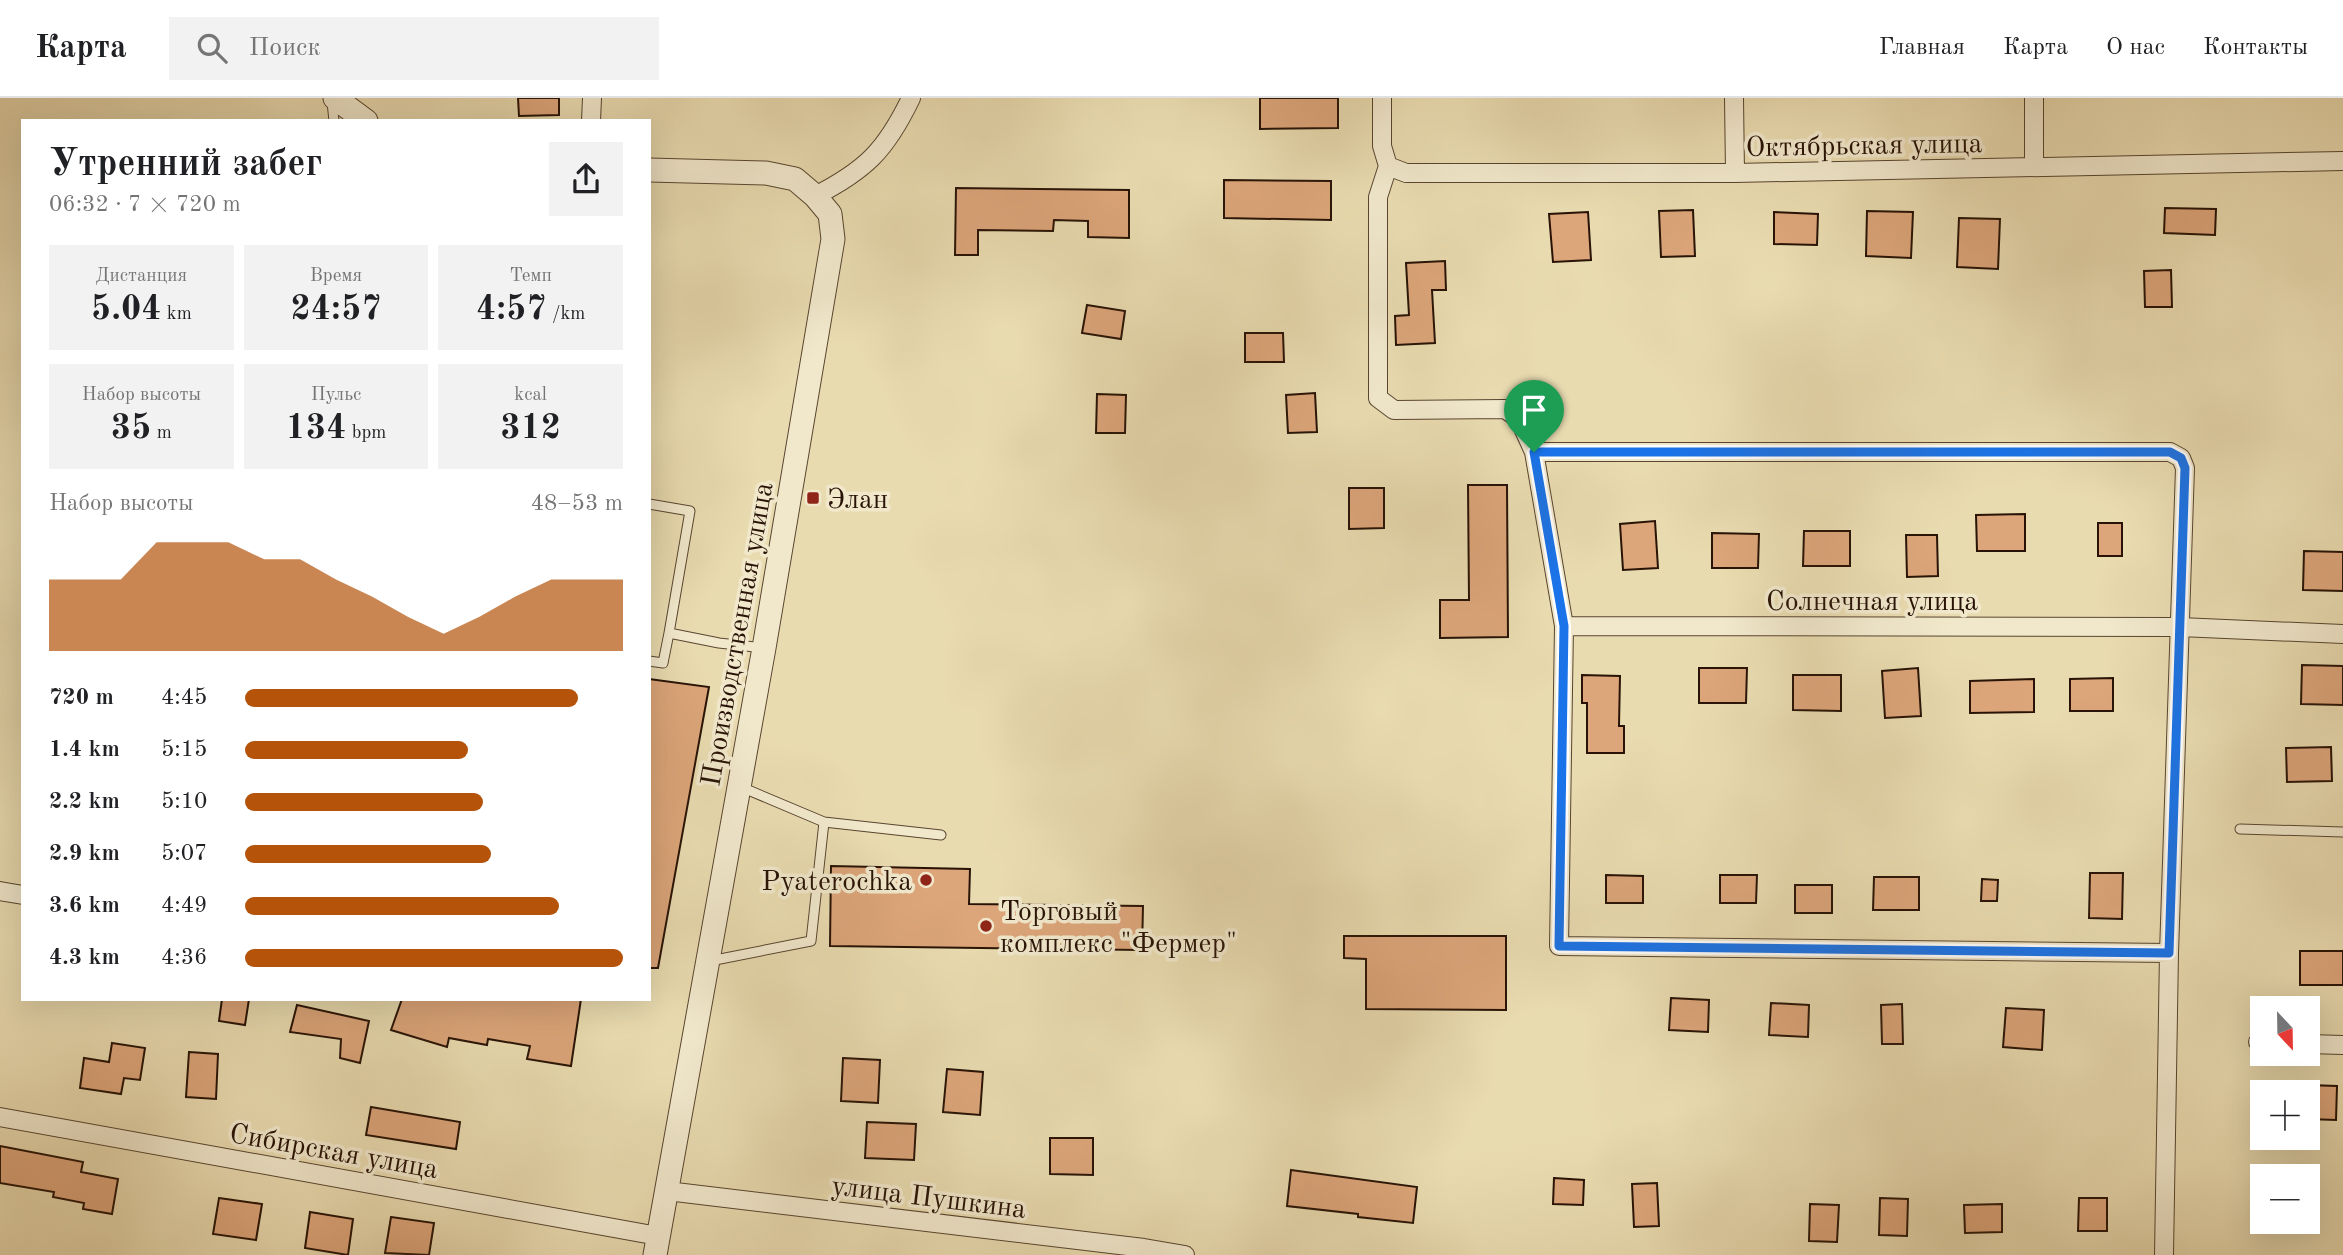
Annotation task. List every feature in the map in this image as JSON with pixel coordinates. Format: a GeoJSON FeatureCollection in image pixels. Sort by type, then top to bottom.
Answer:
{"type":"FeatureCollection","features":[{"type":"Feature","properties":{"kind":"street"},"geometry":{"type":"LineString","coordinates":[[334,98],[363,119]]}},
{"type":"Feature","properties":{"kind":"street"},"geometry":{"type":"LineString","coordinates":[[591,119],[592,98]]}},
{"type":"Feature","properties":{"kind":"street"},"geometry":{"type":"LineString","coordinates":[[815,195],[848,179],[877,155],[911,98]]}},
{"type":"Feature","properties":{"kind":"street"},"geometry":{"type":"LineString","coordinates":[[1382,98],[1382,146],[1388,166],[1378,197],[1378,398],[1394,410],[1505,409],[1519,419],[1534,452],[1564,626],[1559,946],[2169,953]]}},
{"type":"Feature","properties":{"kind":"street"},"geometry":{"type":"LineString","coordinates":[[1734,98],[1735,173]]}},
{"type":"Feature","properties":{"kind":"street"},"geometry":{"type":"LineString","coordinates":[[2034,98],[2034,166]]}},
{"type":"Feature","properties":{"kind":"street","name":"Октябрьская улица"},"geometry":{"type":"LineString","coordinates":[[1388,166],[1406,173],[1735,173],[2343,161]]}},
{"type":"Feature","properties":{"kind":"street","name":"Производственная улица"},"geometry":{"type":"LineString","coordinates":[[651,170],[766,173],[795,179],[815,195],[830,214],[833,239],[740,786],[656,1246]]}},
{"type":"Feature","properties":{"kind":"street"},"geometry":{"type":"LineString","coordinates":[[1534,452],[2170,452],[2181,458],[2185,468],[2169,953],[2164,1255]]}},
{"type":"Feature","properties":{"kind":"street","name":"Солнечная улица"},"geometry":{"type":"LineString","coordinates":[[1564,626],[2180,627],[2343,634]]}},
{"type":"Feature","properties":{"kind":"street"},"geometry":{"type":"LineString","coordinates":[[0,891],[21,895]]}},
{"type":"Feature","properties":{"kind":"street"},"geometry":{"type":"LineString","coordinates":[[2320,1044],[2343,1045]]}},
{"type":"Feature","properties":{"kind":"street","name":"Сибирская улица"},"geometry":{"type":"LineString","coordinates":[[0,1117],[656,1246]]}},
{"type":"Feature","properties":{"kind":"street","name":"улица Пушкина"},"geometry":{"type":"LineString","coordinates":[[667,1191],[1185,1255]]}},
{"type":"Feature","properties":{"kind":"lane"},"geometry":{"type":"LineString","coordinates":[[334,98],[334,119]]}},
{"type":"Feature","properties":{"kind":"lane"},"geometry":{"type":"LineString","coordinates":[[651,504],[690,511],[663,663],[651,661]]}},
{"type":"Feature","properties":{"kind":"lane"},"geometry":{"type":"LineString","coordinates":[[669,633],[764,648]]}},
{"type":"Feature","properties":{"kind":"lane"},"geometry":{"type":"LineString","coordinates":[[740,786],[824,822],[941,835]]}},
{"type":"Feature","properties":{"kind":"lane"},"geometry":{"type":"LineString","coordinates":[[708,961],[811,941],[824,822]]}},
{"type":"Feature","properties":{"kind":"lane"},"geometry":{"type":"LineString","coordinates":[[2240,829],[2343,832]]}},
{"type":"Feature","properties":{"kind":"building"},"geometry":{"type":"Polygon","coordinates":[[[518,98],[559,98],[559,115],[519,116],[518,98]]]}},
{"type":"Feature","properties":{"kind":"building"},"geometry":{"type":"Polygon","coordinates":[[[1260,98],[1338,98],[1338,128],[1260,129],[1260,98]]]}},
{"type":"Feature","properties":{"kind":"building"},"geometry":{"type":"Polygon","coordinates":[[[1224,180],[1331,181],[1331,220],[1224,218],[1224,180]]]}},
{"type":"Feature","properties":{"kind":"building"},"geometry":{"type":"Polygon","coordinates":[[[956,188],[1129,190],[1129,238],[1088,237],[1088,221],[1054,220],[1053,231],[978,230],[978,255],[955,255],[956,188]]]}},
{"type":"Feature","properties":{"kind":"building"},"geometry":{"type":"Polygon","coordinates":[[[2165,208],[2216,209],[2215,235],[2164,233],[2165,208]]]}},
{"type":"Feature","properties":{"kind":"building"},"geometry":{"type":"Polygon","coordinates":[[[1693,210],[1695,256],[1661,257],[1659,211],[1693,210]]]}},
{"type":"Feature","properties":{"kind":"building"},"geometry":{"type":"Polygon","coordinates":[[[1867,211],[1913,212],[1911,258],[1866,256],[1867,211]]]}},
{"type":"Feature","properties":{"kind":"building"},"geometry":{"type":"Polygon","coordinates":[[[1588,212],[1591,260],[1553,262],[1549,214],[1588,212]]]}},
{"type":"Feature","properties":{"kind":"building"},"geometry":{"type":"Polygon","coordinates":[[[1774,212],[1818,214],[1817,245],[1774,244],[1774,212]]]}},
{"type":"Feature","properties":{"kind":"building"},"geometry":{"type":"Polygon","coordinates":[[[1959,218],[2000,219],[1998,269],[1957,267],[1959,218]]]}},
{"type":"Feature","properties":{"kind":"building"},"geometry":{"type":"Polygon","coordinates":[[[1445,261],[1446,290],[1432,290],[1435,343],[1396,345],[1395,316],[1409,315],[1406,263],[1445,261]]]}},
{"type":"Feature","properties":{"kind":"building"},"geometry":{"type":"Polygon","coordinates":[[[2171,270],[2172,307],[2145,307],[2144,271],[2171,270]]]}},
{"type":"Feature","properties":{"kind":"building"},"geometry":{"type":"Polygon","coordinates":[[[1087,305],[1125,311],[1121,339],[1082,333],[1087,305]]]}},
{"type":"Feature","properties":{"kind":"building"},"geometry":{"type":"Polygon","coordinates":[[[1245,333],[1283,333],[1284,362],[1245,362],[1245,333]]]}},
{"type":"Feature","properties":{"kind":"building"},"geometry":{"type":"Polygon","coordinates":[[[1315,393],[1317,432],[1288,433],[1286,395],[1315,393]]]}},
{"type":"Feature","properties":{"kind":"building"},"geometry":{"type":"Polygon","coordinates":[[[1097,394],[1126,395],[1125,433],[1096,433],[1097,394]]]}},
{"type":"Feature","properties":{"kind":"building"},"geometry":{"type":"Polygon","coordinates":[[[1468,485],[1507,485],[1508,637],[1440,638],[1440,600],[1469,600],[1468,485]]]}},
{"type":"Feature","properties":{"kind":"building"},"geometry":{"type":"Polygon","coordinates":[[[1349,488],[1384,488],[1384,528],[1349,529],[1349,488]]]}},
{"type":"Feature","properties":{"kind":"building"},"geometry":{"type":"Polygon","coordinates":[[[2025,514],[2025,551],[1977,551],[1976,515],[2025,514]]]}},
{"type":"Feature","properties":{"kind":"building"},"geometry":{"type":"Polygon","coordinates":[[[1655,521],[1658,568],[1623,570],[1620,524],[1655,521]]]}},
{"type":"Feature","properties":{"kind":"building"},"geometry":{"type":"Polygon","coordinates":[[[2098,523],[2122,523],[2122,556],[2098,556],[2098,523]]]}},
{"type":"Feature","properties":{"kind":"building"},"geometry":{"type":"Polygon","coordinates":[[[1804,531],[1850,531],[1850,566],[1803,566],[1804,531]]]}},
{"type":"Feature","properties":{"kind":"building"},"geometry":{"type":"Polygon","coordinates":[[[1712,533],[1759,534],[1758,568],[1712,568],[1712,533]]]}},
{"type":"Feature","properties":{"kind":"building"},"geometry":{"type":"Polygon","coordinates":[[[1906,535],[1937,535],[1938,576],[1907,577],[1906,535]]]}},
{"type":"Feature","properties":{"kind":"building"},"geometry":{"type":"Polygon","coordinates":[[[2304,551],[2343,552],[2343,591],[2303,590],[2304,551]]]}},
{"type":"Feature","properties":{"kind":"building"},"geometry":{"type":"Polygon","coordinates":[[[2302,665],[2343,666],[2343,705],[2301,704],[2302,665]]]}},
{"type":"Feature","properties":{"kind":"building"},"geometry":{"type":"Polygon","coordinates":[[[1699,668],[1747,668],[1746,703],[1699,703],[1699,668]]]}},
{"type":"Feature","properties":{"kind":"building"},"geometry":{"type":"Polygon","coordinates":[[[1918,668],[1921,716],[1885,718],[1882,671],[1918,668]]]}},
{"type":"Feature","properties":{"kind":"building"},"geometry":{"type":"Polygon","coordinates":[[[1582,675],[1620,676],[1619,726],[1624,726],[1624,753],[1587,753],[1587,703],[1582,703],[1582,675]]]}},
{"type":"Feature","properties":{"kind":"building"},"geometry":{"type":"Polygon","coordinates":[[[1793,675],[1841,675],[1841,711],[1793,710],[1793,675]]]}},
{"type":"Feature","properties":{"kind":"building"},"geometry":{"type":"Polygon","coordinates":[[[2113,678],[2113,711],[2070,711],[2070,679],[2113,678]]]}},
{"type":"Feature","properties":{"kind":"building"},"geometry":{"type":"Polygon","coordinates":[[[651,679],[709,687],[658,968],[651,968],[651,679]]]}},
{"type":"Feature","properties":{"kind":"building"},"geometry":{"type":"Polygon","coordinates":[[[2034,679],[2034,712],[1970,713],[1970,681],[2034,679]]]}},
{"type":"Feature","properties":{"kind":"building"},"geometry":{"type":"Polygon","coordinates":[[[2331,747],[2332,781],[2287,782],[2286,748],[2331,747]]]}},
{"type":"Feature","properties":{"kind":"building","name":"Торговый комплекс \"Фермер\""},"geometry":{"type":"Polygon","coordinates":[[[831,866],[970,869],[969,904],[1143,906],[1142,950],[830,946],[831,866]]]}},
{"type":"Feature","properties":{"kind":"building"},"geometry":{"type":"Polygon","coordinates":[[[2090,873],[2123,873],[2122,919],[2089,918],[2090,873]]]}},
{"type":"Feature","properties":{"kind":"building"},"geometry":{"type":"Polygon","coordinates":[[[1606,875],[1643,876],[1643,903],[1606,903],[1606,875]]]}},
{"type":"Feature","properties":{"kind":"building"},"geometry":{"type":"Polygon","coordinates":[[[1720,875],[1757,875],[1756,903],[1720,903],[1720,875]]]}},
{"type":"Feature","properties":{"kind":"building"},"geometry":{"type":"Polygon","coordinates":[[[1874,877],[1919,877],[1919,910],[1873,910],[1874,877]]]}},
{"type":"Feature","properties":{"kind":"building"},"geometry":{"type":"Polygon","coordinates":[[[1982,879],[1998,880],[1997,901],[1981,901],[1982,879]]]}},
{"type":"Feature","properties":{"kind":"building"},"geometry":{"type":"Polygon","coordinates":[[[1795,885],[1832,885],[1832,913],[1795,913],[1795,885]]]}},
{"type":"Feature","properties":{"kind":"building"},"geometry":{"type":"Polygon","coordinates":[[[1344,936],[1506,936],[1506,1010],[1366,1009],[1366,959],[1344,958],[1344,936]]]}},
{"type":"Feature","properties":{"kind":"building"},"geometry":{"type":"Polygon","coordinates":[[[2300,951],[2343,951],[2343,985],[2300,985],[2300,951]]]}},
{"type":"Feature","properties":{"kind":"building"},"geometry":{"type":"Polygon","coordinates":[[[1671,998],[1709,1000],[1708,1032],[1669,1030],[1671,998]]]}},
{"type":"Feature","properties":{"kind":"building"},"geometry":{"type":"Polygon","coordinates":[[[222,1001],[249,1001],[245,1025],[219,1021],[222,1001]]]}},
{"type":"Feature","properties":{"kind":"building"},"geometry":{"type":"Polygon","coordinates":[[[401,1001],[581,1001],[571,1066],[527,1059],[530,1046],[488,1039],[487,1045],[449,1038],[447,1047],[391,1030],[401,1001]]]}},
{"type":"Feature","properties":{"kind":"building"},"geometry":{"type":"Polygon","coordinates":[[[1771,1003],[1809,1005],[1808,1037],[1769,1035],[1771,1003]]]}},
{"type":"Feature","properties":{"kind":"building"},"geometry":{"type":"Polygon","coordinates":[[[1902,1004],[1903,1044],[1882,1044],[1881,1005],[1902,1004]]]}},
{"type":"Feature","properties":{"kind":"building"},"geometry":{"type":"Polygon","coordinates":[[[297,1005],[369,1021],[360,1063],[340,1058],[341,1039],[290,1032],[297,1005]]]}},
{"type":"Feature","properties":{"kind":"building"},"geometry":{"type":"Polygon","coordinates":[[[2006,1008],[2044,1010],[2042,1050],[2003,1047],[2006,1008]]]}},
{"type":"Feature","properties":{"kind":"building"},"geometry":{"type":"Polygon","coordinates":[[[112,1043],[145,1048],[140,1080],[124,1078],[121,1094],[80,1088],[84,1058],[109,1062],[112,1043]]]}},
{"type":"Feature","properties":{"kind":"building"},"geometry":{"type":"Polygon","coordinates":[[[189,1052],[218,1054],[216,1099],[186,1097],[189,1052]]]}},
{"type":"Feature","properties":{"kind":"building"},"geometry":{"type":"Polygon","coordinates":[[[843,1058],[880,1060],[878,1103],[841,1101],[843,1058]]]}},
{"type":"Feature","properties":{"kind":"building"},"geometry":{"type":"Polygon","coordinates":[[[947,1069],[983,1072],[980,1115],[943,1112],[947,1069]]]}},
{"type":"Feature","properties":{"kind":"building"},"geometry":{"type":"Polygon","coordinates":[[[2320,1085],[2337,1086],[2336,1120],[2320,1119],[2320,1085]]]}},
{"type":"Feature","properties":{"kind":"building"},"geometry":{"type":"Polygon","coordinates":[[[371,1107],[460,1122],[456,1149],[366,1135],[371,1107]]]}},
{"type":"Feature","properties":{"kind":"building"},"geometry":{"type":"Polygon","coordinates":[[[867,1122],[916,1124],[914,1160],[865,1158],[867,1122]]]}},
{"type":"Feature","properties":{"kind":"building"},"geometry":{"type":"Polygon","coordinates":[[[1050,1138],[1093,1138],[1093,1175],[1050,1174],[1050,1138]]]}},
{"type":"Feature","properties":{"kind":"building"},"geometry":{"type":"Polygon","coordinates":[[[0,1146],[83,1162],[81,1172],[118,1179],[112,1214],[83,1209],[84,1203],[53,1197],[54,1192],[0,1183],[0,1146]]]}},
{"type":"Feature","properties":{"kind":"building"},"geometry":{"type":"Polygon","coordinates":[[[1291,1170],[1417,1187],[1413,1223],[1287,1206],[1291,1170]]]}},
{"type":"Feature","properties":{"kind":"building"},"geometry":{"type":"Polygon","coordinates":[[[1554,1178],[1584,1180],[1583,1205],[1553,1204],[1554,1178]]]}},
{"type":"Feature","properties":{"kind":"building"},"geometry":{"type":"Polygon","coordinates":[[[1657,1183],[1659,1226],[1634,1227],[1632,1184],[1657,1183]]]}},
{"type":"Feature","properties":{"kind":"building"},"geometry":{"type":"Polygon","coordinates":[[[219,1198],[262,1204],[256,1240],[213,1234],[219,1198]]]}},
{"type":"Feature","properties":{"kind":"building"},"geometry":{"type":"Polygon","coordinates":[[[1880,1198],[1908,1199],[1907,1236],[1879,1235],[1880,1198]]]}},
{"type":"Feature","properties":{"kind":"building"},"geometry":{"type":"Polygon","coordinates":[[[2079,1198],[2107,1198],[2107,1231],[2078,1231],[2079,1198]]]}},
{"type":"Feature","properties":{"kind":"building"},"geometry":{"type":"Polygon","coordinates":[[[1810,1204],[1839,1205],[1837,1242],[1809,1241],[1810,1204]]]}},
{"type":"Feature","properties":{"kind":"building"},"geometry":{"type":"Polygon","coordinates":[[[2002,1204],[2002,1232],[1965,1233],[1964,1205],[2002,1204]]]}},
{"type":"Feature","properties":{"kind":"building"},"geometry":{"type":"Polygon","coordinates":[[[310,1212],[353,1219],[348,1255],[305,1248],[310,1212]]]}},
{"type":"Feature","properties":{"kind":"building"},"geometry":{"type":"Polygon","coordinates":[[[391,1217],[434,1223],[429,1255],[385,1253],[391,1217]]]}},
{"type":"Feature","properties":{"kind":"place","name":"Элан"},"geometry":{"type":"Point","coordinates":[813,498]}},
{"type":"Feature","properties":{"kind":"place","name":"Pyaterochka"},"geometry":{"type":"Point","coordinates":[926,880]}},
{"type":"Feature","properties":{"kind":"place","name":"Торговый комплекс \"Фермер\""},"geometry":{"type":"Point","coordinates":[986,926]}},
{"type":"Feature","properties":{"kind":"route"},"geometry":{"type":"LineString","coordinates":[[1534,452],[2170,452],[2181,458],[2185,468],[2169,953],[1559,946],[1564,626],[1534,452]]}}]}
